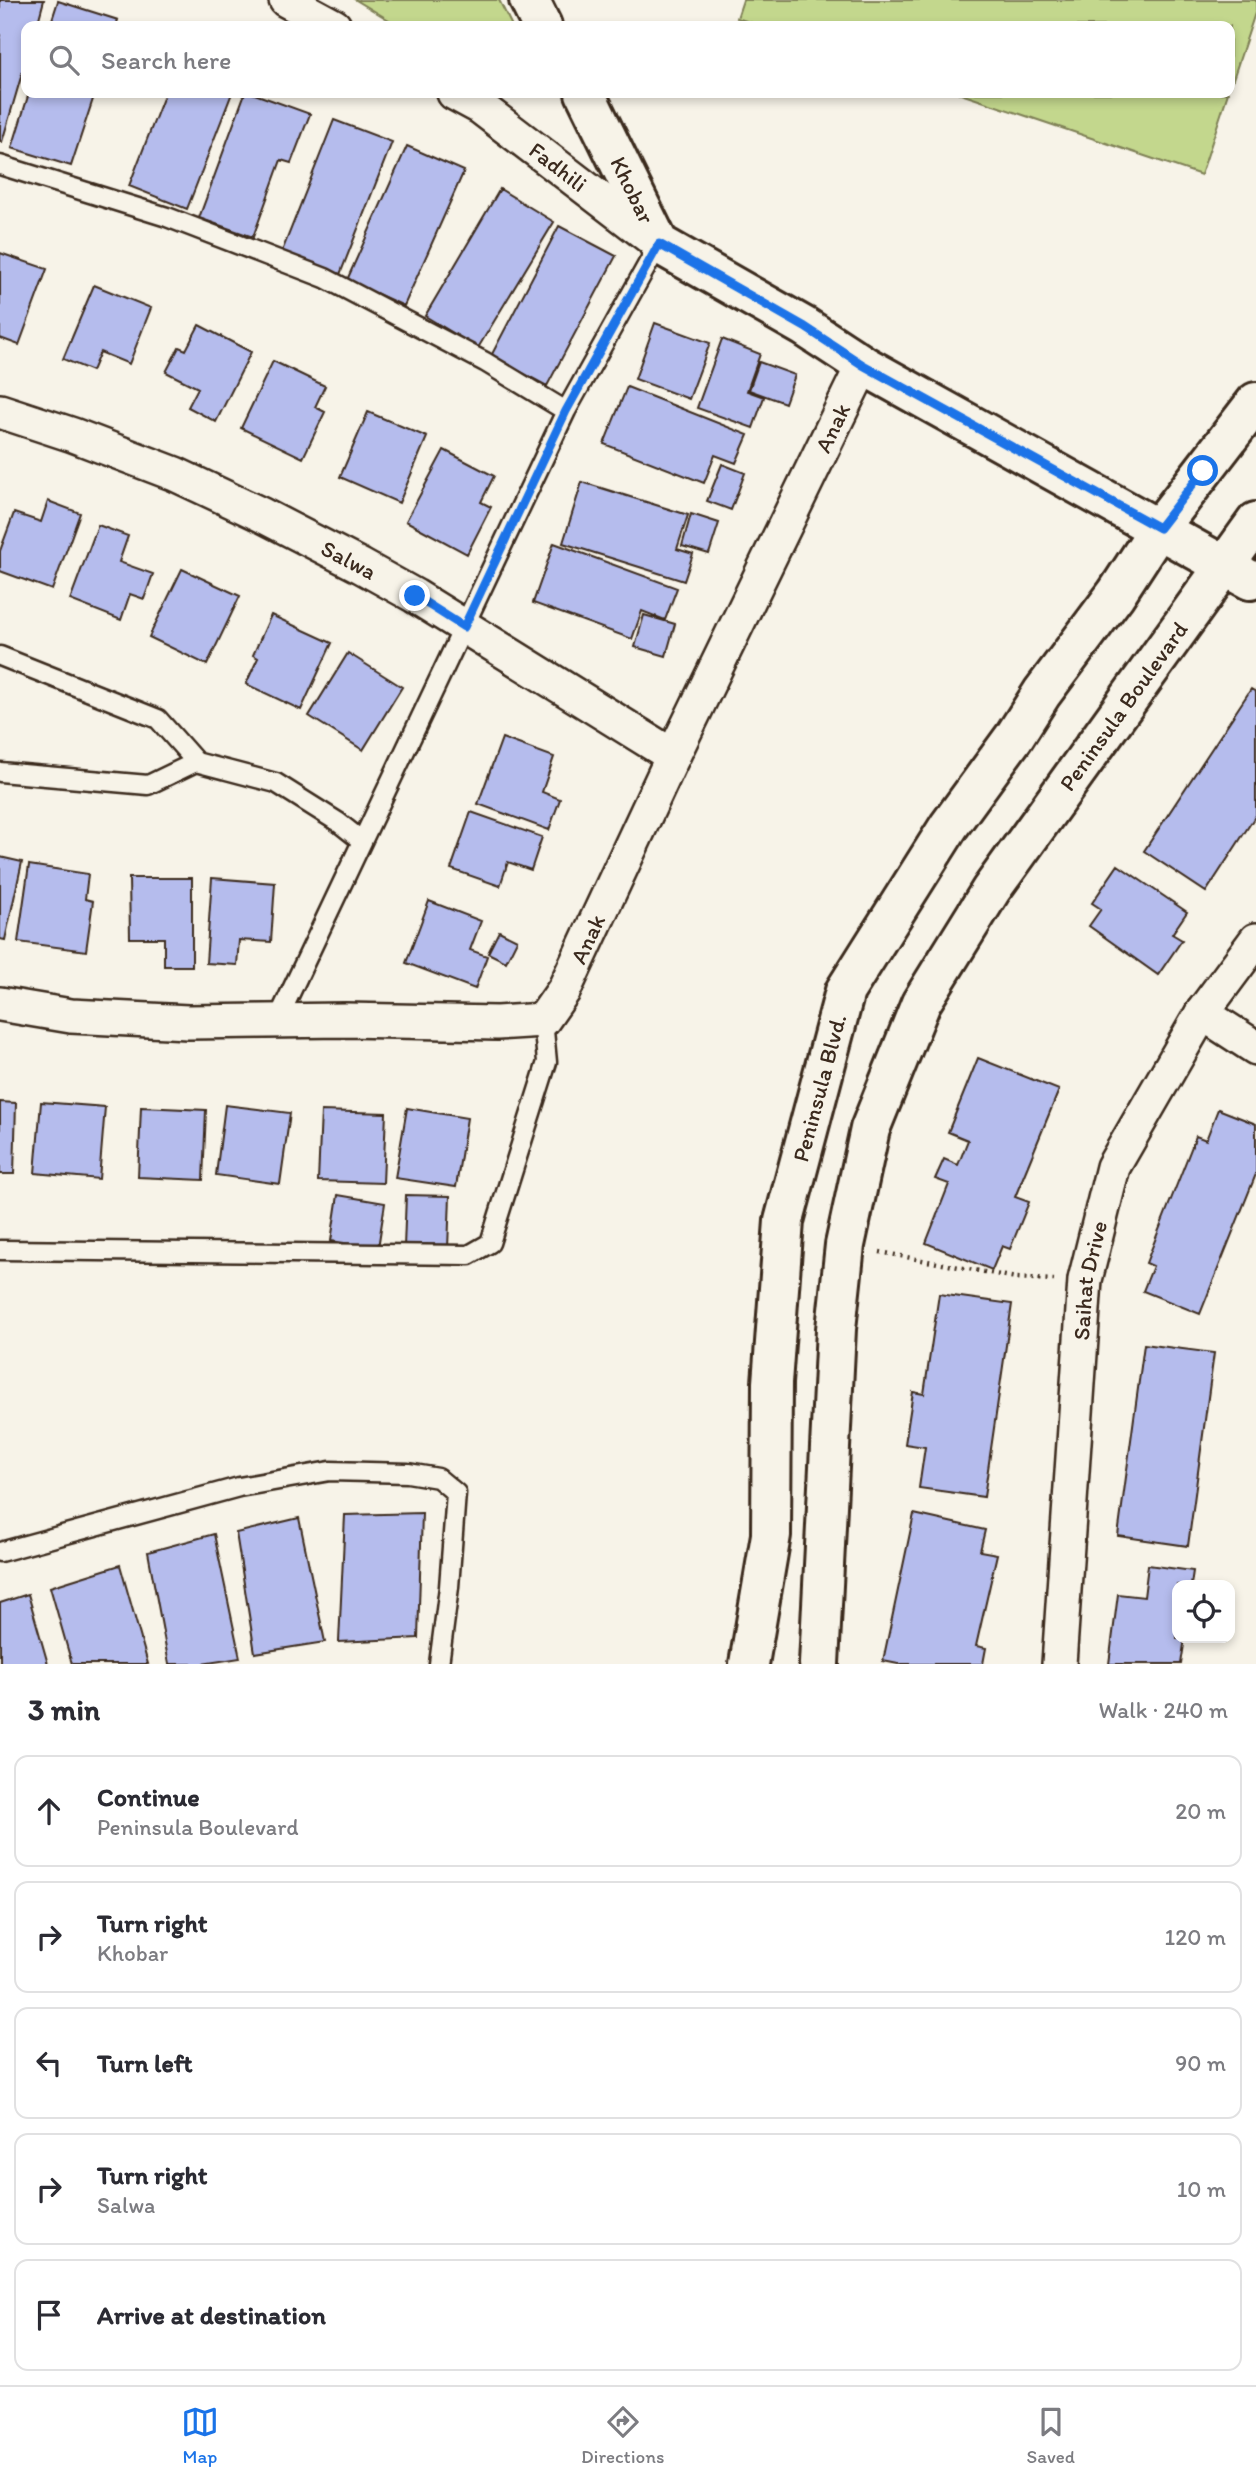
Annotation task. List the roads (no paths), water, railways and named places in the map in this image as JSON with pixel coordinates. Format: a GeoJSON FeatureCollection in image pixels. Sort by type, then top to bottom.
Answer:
{"type":"FeatureCollection","features":[{"type":"Feature","properties":{"kind":"main road"},"geometry":{"type":"LineString","coordinates":[[529,0],[540,21]]}},
{"type":"Feature","properties":{"kind":"main road","name":"Khobar"},"geometry":{"type":"LineString","coordinates":[[587,98],[659,244],[805,327],[863,365],[1243,577]]}},
{"type":"Feature","properties":{"kind":"main road"},"geometry":{"type":"LineString","coordinates":[[1159,528],[1256,402]]}},
{"type":"Feature","properties":{"kind":"main road","name":"Peninsula Boulevard"},"geometry":{"type":"LineString","coordinates":[[819,1664],[836,1329],[845,1245],[870,1129],[921,1003],[991,890],[1243,577],[1256,522]]}},
{"type":"Feature","properties":{"kind":"main road","name":"Peninsula Blvd."},"geometry":{"type":"LineString","coordinates":[[749,1664],[771,1535],[772,1383],[784,1221],[845,991],[949,826],[1014,737],[1042,693],[1116,594],[1159,528]]}},
{"type":"Feature","properties":{"kind":"street"},"geometry":{"type":"LineString","coordinates":[[286,0],[325,21]]}},
{"type":"Feature","properties":{"kind":"street","name":"Fadhili"},"geometry":{"type":"LineString","coordinates":[[463,98],[480,107],[659,244]]}},
{"type":"Feature","properties":{"kind":"street","name":"Anak"},"geometry":{"type":"LineString","coordinates":[[543,1020],[564,990],[673,756],[863,365]]}},
{"type":"Feature","properties":{"kind":"street","name":"Salwa"},"geometry":{"type":"LineString","coordinates":[[0,411],[73,435],[187,480],[361,566],[673,756]]}},
{"type":"Feature","properties":{"kind":"street","name":"Saihat Drive"},"geometry":{"type":"LineString","coordinates":[[1059,1664],[1085,1280],[1113,1167],[1202,1013],[1256,940]]}},
{"type":"Feature","properties":{"kind":"street"},"geometry":{"type":"LineString","coordinates":[[0,1004],[71,1016],[188,1023],[497,1023],[543,1020]]}},
{"type":"Feature","properties":{"kind":"street"},"geometry":{"type":"LineString","coordinates":[[1202,1013],[1256,1048]]}},
{"type":"Feature","properties":{"kind":"lane"},"geometry":{"type":"LineString","coordinates":[[0,165],[167,217],[325,278],[485,362],[566,411]]}},
{"type":"Feature","properties":{"kind":"lane"},"geometry":{"type":"LineString","coordinates":[[277,1021],[566,411],[659,244]]}},
{"type":"Feature","properties":{"kind":"lane"},"geometry":{"type":"LineString","coordinates":[[0,656],[158,719],[197,762],[276,783],[338,822],[362,841]]}},
{"type":"Feature","properties":{"kind":"lane"},"geometry":{"type":"LineString","coordinates":[[0,772],[148,785],[197,762]]}},
{"type":"Feature","properties":{"kind":"lane"},"geometry":{"type":"LineString","coordinates":[[0,1250],[469,1255],[490,1243],[547,1062],[543,1020]]}},
{"type":"Feature","properties":{"kind":"lane"},"geometry":{"type":"LineString","coordinates":[[0,1552],[240,1487],[330,1471],[408,1473],[438,1478],[456,1493],[449,1587],[439,1664]]}}]}
